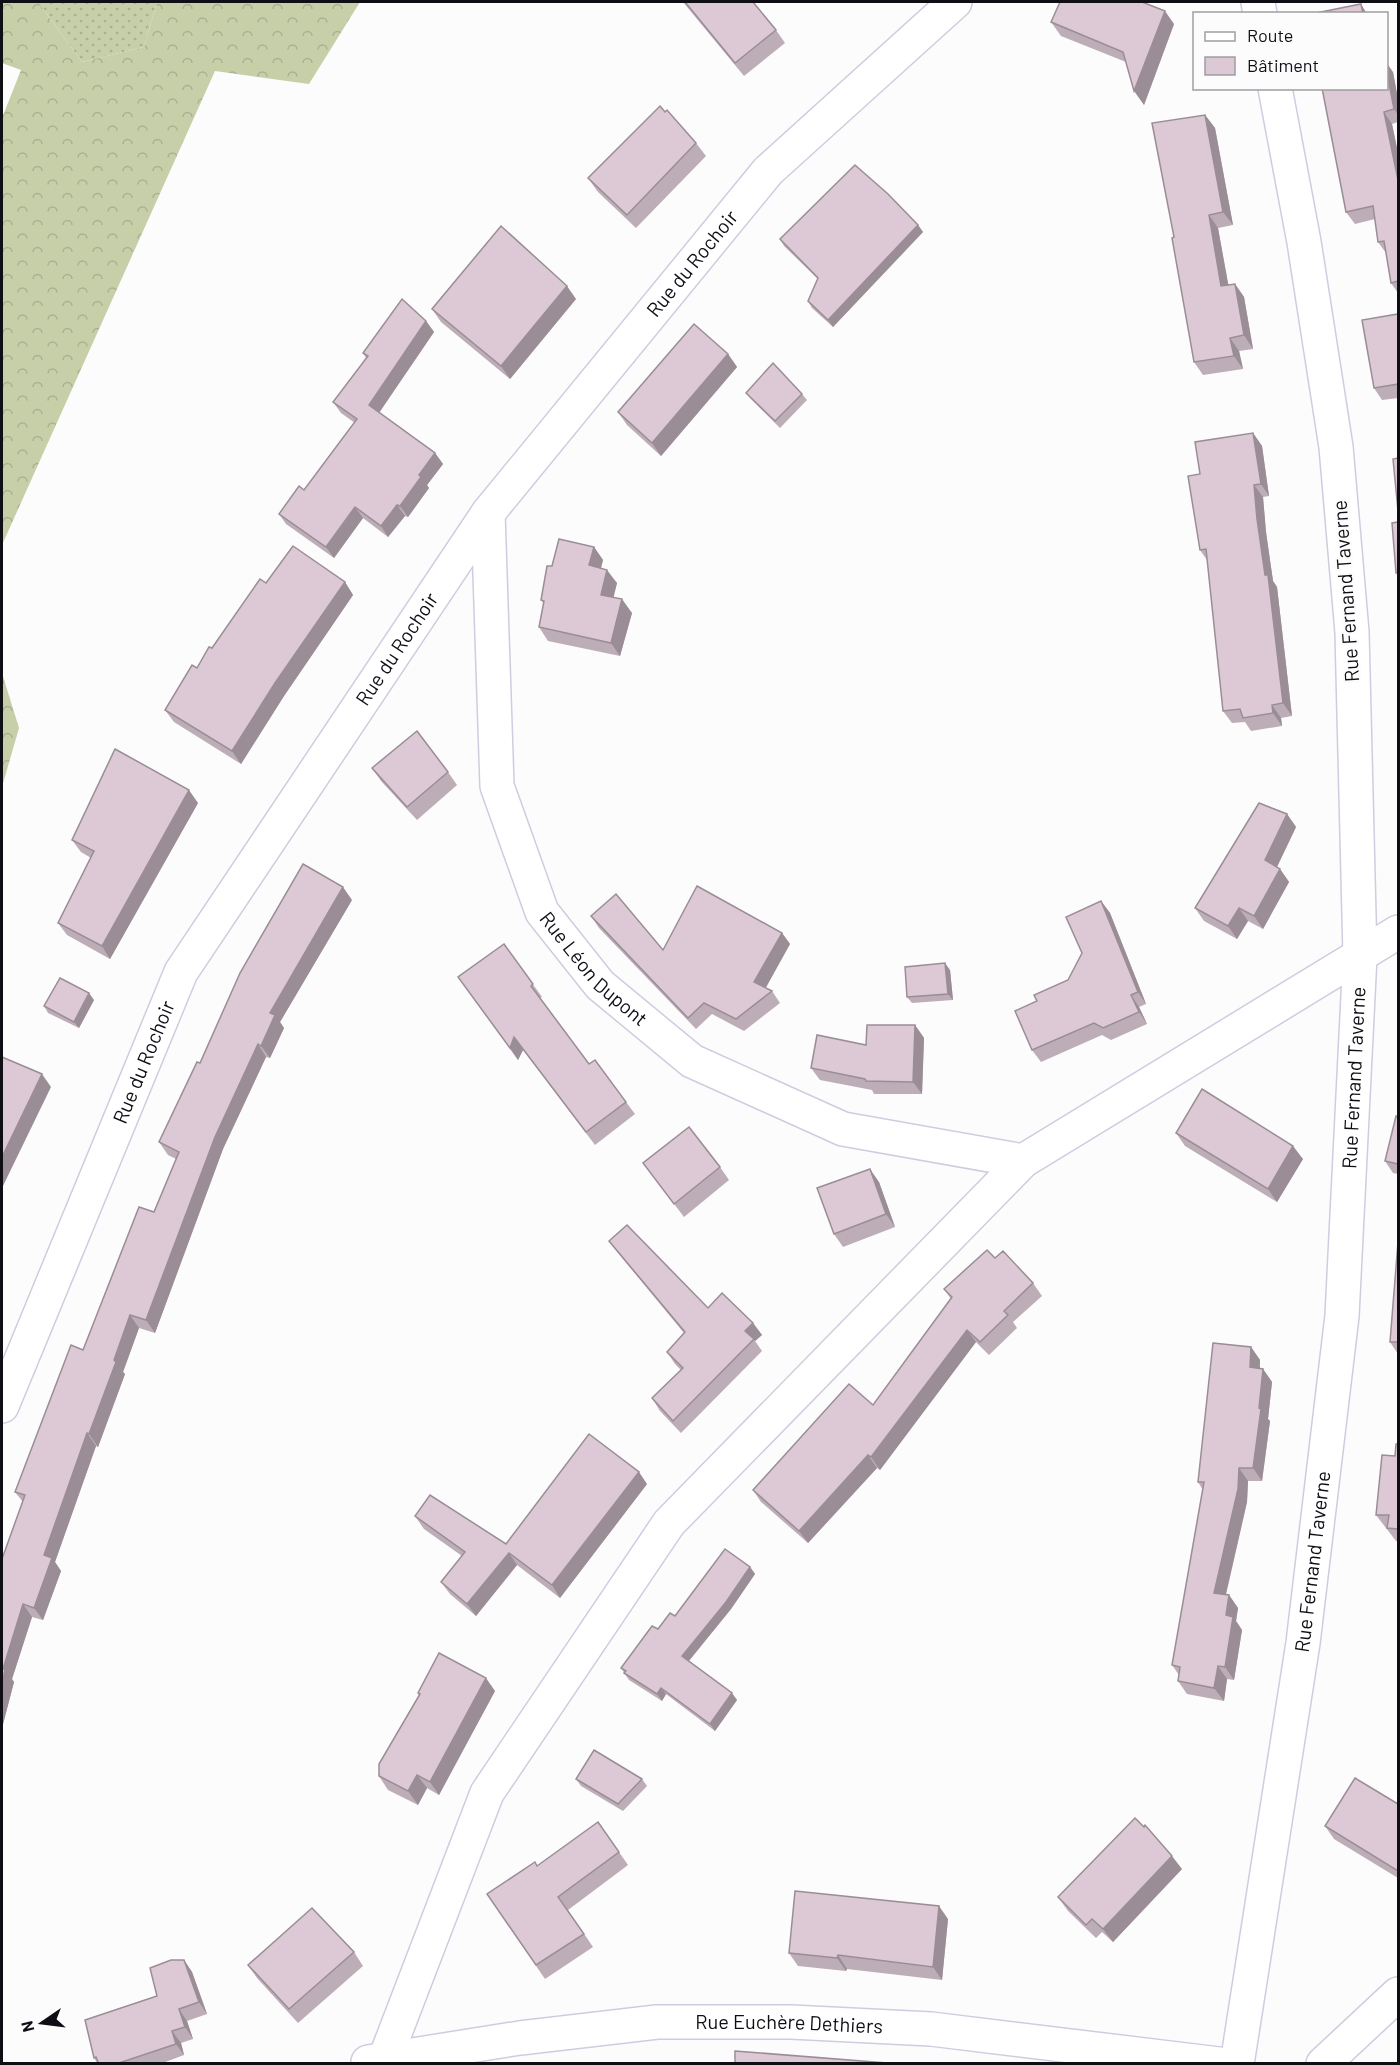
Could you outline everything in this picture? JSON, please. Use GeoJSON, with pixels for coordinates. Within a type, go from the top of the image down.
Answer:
{"type":"FeatureCollection","features":[{"type":"Feature","properties":{"kind":"street","name":"Rue du Rochoir"},"geometry":{"type":"LineString","coordinates":[[2,1406],[181,972],[488,513],[768,171],[955,2]]}},
{"type":"Feature","properties":{"kind":"street","name":"Rue Fernand Taverne"},"geometry":{"type":"LineString","coordinates":[[1237,2064],[1304,1643],[1342,1316],[1360,956],[1352,632],[1336,447],[1304,242],[1275,90]]}},
{"type":"Feature","properties":{"kind":"street","name":"Rue Léon Dupont"},"geometry":{"type":"LineString","coordinates":[[488,513],[497,786],[542,912],[600,985],[692,1061],[843,1129],[1023,1161]]}},
{"type":"Feature","properties":{"kind":"street"},"geometry":{"type":"LineString","coordinates":[[377,2062],[487,1793],[669,1523],[1023,1161],[1398,932]]}},
{"type":"Feature","properties":{"kind":"street"},"geometry":{"type":"LineString","coordinates":[[1323,2064],[1398,1994]]}},
{"type":"Feature","properties":{"kind":"street","name":"Rue Euchère Dethiers"},"geometry":{"type":"LineString","coordinates":[[377,2062],[520,2038],[657,2022],[791,2022],[931,2029],[1219,2064]]}},
{"type":"Feature","properties":{"kind":"green space"},"geometry":{"type":"Polygon","coordinates":[[[2,2],[38,2],[82,62],[144,47],[157,2],[360,2],[309,84],[215,71],[2,545],[2,118],[21,70],[2,63],[2,2]]]}},
{"type":"Feature","properties":{"kind":"green space"},"geometry":{"type":"Polygon","coordinates":[[[38,2],[157,2],[144,47],[82,62],[38,2]]]}},
{"type":"Feature","properties":{"kind":"green space"},"geometry":{"type":"Polygon","coordinates":[[[2,673],[19,728],[2,787],[2,673]]]}},
{"type":"Feature","properties":{"kind":"building"},"geometry":{"type":"Polygon","coordinates":[[[685,2],[753,2],[776,30],[735,63],[685,2]]]}},
{"type":"Feature","properties":{"kind":"building"},"geometry":{"type":"Polygon","coordinates":[[[1060,2],[1142,2],[1165,11],[1134,91],[1123,52],[1051,22],[1060,2]]]}},
{"type":"Feature","properties":{"kind":"building"},"geometry":{"type":"Polygon","coordinates":[[[1361,4],[1363,12],[1321,12],[1361,4]]]}},
{"type":"Feature","properties":{"kind":"building"},"geometry":{"type":"Polygon","coordinates":[[[1388,78],[1394,109],[1384,112],[1398,180],[1398,281],[1391,283],[1384,241],[1378,242],[1373,206],[1346,212],[1322,90],[1388,90],[1388,78]]]}},
{"type":"Feature","properties":{"kind":"building"},"geometry":{"type":"Polygon","coordinates":[[[660,106],[665,112],[667,110],[696,143],[627,215],[588,178],[660,106]]]}},
{"type":"Feature","properties":{"kind":"building"},"geometry":{"type":"Polygon","coordinates":[[[1205,115],[1223,212],[1209,215],[1221,286],[1235,284],[1244,335],[1230,338],[1234,356],[1194,362],[1172,238],[1174,237],[1152,123],[1205,115]]]}},
{"type":"Feature","properties":{"kind":"building"},"geometry":{"type":"Polygon","coordinates":[[[855,165],[918,225],[828,320],[808,301],[818,278],[780,239],[855,165]]]}},
{"type":"Feature","properties":{"kind":"building"},"geometry":{"type":"Polygon","coordinates":[[[501,226],[567,286],[501,366],[432,309],[501,226]]]}},
{"type":"Feature","properties":{"kind":"building"},"geometry":{"type":"Polygon","coordinates":[[[402,299],[426,321],[369,405],[435,453],[400,506],[397,505],[381,526],[355,507],[326,547],[279,514],[299,486],[304,490],[357,419],[333,402],[368,356],[363,353],[402,299]]]}},
{"type":"Feature","properties":{"kind":"building"},"geometry":{"type":"Polygon","coordinates":[[[1398,314],[1398,384],[1374,388],[1362,320],[1398,314]]]}},
{"type":"Feature","properties":{"kind":"building"},"geometry":{"type":"Polygon","coordinates":[[[694,324],[728,354],[652,443],[618,412],[694,324]]]}},
{"type":"Feature","properties":{"kind":"building"},"geometry":{"type":"Polygon","coordinates":[[[773,363],[802,394],[775,421],[746,393],[773,363]]]}},
{"type":"Feature","properties":{"kind":"building"},"geometry":{"type":"Polygon","coordinates":[[[1253,433],[1261,484],[1254,485],[1257,519],[1265,575],[1268,575],[1283,703],[1272,705],[1273,713],[1243,718],[1240,709],[1223,711],[1206,549],[1200,550],[1188,476],[1200,474],[1195,442],[1253,433]]]}},
{"type":"Feature","properties":{"kind":"building"},"geometry":{"type":"Polygon","coordinates":[[[1398,458],[1398,511],[1393,459],[1398,458]]]}},
{"type":"Feature","properties":{"kind":"building"},"geometry":{"type":"Polygon","coordinates":[[[1398,522],[1398,573],[1396,573],[1392,523],[1398,522]]]}},
{"type":"Feature","properties":{"kind":"building"},"geometry":{"type":"Polygon","coordinates":[[[559,539],[594,547],[589,565],[607,570],[601,595],[622,599],[611,643],[539,627],[547,566],[552,566],[559,539]]]}},
{"type":"Feature","properties":{"kind":"building"},"geometry":{"type":"Polygon","coordinates":[[[293,546],[345,582],[275,683],[232,751],[165,710],[192,665],[197,668],[209,647],[212,648],[260,579],[266,583],[293,546]]]}},
{"type":"Feature","properties":{"kind":"building"},"geometry":{"type":"Polygon","coordinates":[[[417,731],[448,772],[407,807],[372,768],[417,731]]]}},
{"type":"Feature","properties":{"kind":"building"},"geometry":{"type":"Polygon","coordinates":[[[115,749],[189,790],[102,946],[58,923],[94,851],[72,840],[115,749]]]}},
{"type":"Feature","properties":{"kind":"building"},"geometry":{"type":"Polygon","coordinates":[[[1259,803],[1287,814],[1265,860],[1280,869],[1254,916],[1239,908],[1228,926],[1195,908],[1259,803]]]}},
{"type":"Feature","properties":{"kind":"building"},"geometry":{"type":"Polygon","coordinates":[[[303,864],[343,887],[270,1013],[275,1015],[261,1046],[258,1044],[215,1137],[146,1320],[130,1315],[114,1360],[116,1362],[89,1434],[87,1433],[44,1555],[52,1558],[34,1608],[23,1604],[3,1669],[5,1669],[2,1684],[2,1559],[25,1495],[15,1492],[71,1345],[83,1350],[139,1207],[154,1212],[179,1152],[159,1142],[197,1062],[200,1063],[240,973],[303,864]]]}},
{"type":"Feature","properties":{"kind":"building"},"geometry":{"type":"Polygon","coordinates":[[[697,886],[782,933],[754,982],[772,991],[736,1019],[704,1003],[688,1018],[591,916],[616,894],[663,950],[697,886]]]}},
{"type":"Feature","properties":{"kind":"building"},"geometry":{"type":"Polygon","coordinates":[[[1101,901],[1138,992],[1131,995],[1139,1012],[1103,1028],[1094,1023],[1032,1050],[1015,1011],[1037,1001],[1034,995],[1068,980],[1082,953],[1066,917],[1101,901]]]}},
{"type":"Feature","properties":{"kind":"building"},"geometry":{"type":"Polygon","coordinates":[[[504,944],[533,984],[531,986],[589,1064],[595,1060],[626,1102],[586,1132],[514,1037],[510,1048],[458,977],[504,944]]]}},
{"type":"Feature","properties":{"kind":"building"},"geometry":{"type":"Polygon","coordinates":[[[945,963],[948,994],[907,997],[905,967],[945,963]]]}},
{"type":"Feature","properties":{"kind":"building"},"geometry":{"type":"Polygon","coordinates":[[[60,978],[89,993],[74,1022],[44,1006],[60,978]]]}},
{"type":"Feature","properties":{"kind":"building"},"geometry":{"type":"Polygon","coordinates":[[[867,1025],[915,1025],[913,1082],[866,1081],[811,1068],[817,1035],[866,1045],[867,1025]]]}},
{"type":"Feature","properties":{"kind":"building"},"geometry":{"type":"Polygon","coordinates":[[[2,1057],[42,1074],[2,1157],[2,1057]]]}},
{"type":"Feature","properties":{"kind":"building"},"geometry":{"type":"Polygon","coordinates":[[[1202,1089],[1293,1146],[1268,1189],[1176,1133],[1202,1089]]]}},
{"type":"Feature","properties":{"kind":"building"},"geometry":{"type":"Polygon","coordinates":[[[1396,1116],[1398,1116],[1398,1164],[1385,1161],[1396,1116]]]}},
{"type":"Feature","properties":{"kind":"building"},"geometry":{"type":"Polygon","coordinates":[[[689,1127],[720,1167],[674,1204],[643,1163],[689,1127]]]}},
{"type":"Feature","properties":{"kind":"building"},"geometry":{"type":"Polygon","coordinates":[[[870,1169],[886,1214],[834,1234],[817,1188],[870,1169]]]}},
{"type":"Feature","properties":{"kind":"building"},"geometry":{"type":"Polygon","coordinates":[[[627,1225],[708,1308],[722,1293],[753,1323],[745,1331],[754,1339],[673,1421],[652,1398],[683,1368],[667,1352],[685,1332],[609,1241],[627,1225]]]}},
{"type":"Feature","properties":{"kind":"building"},"geometry":{"type":"Polygon","coordinates":[[[1398,1242],[1398,1342],[1390,1342],[1398,1242]]]}},
{"type":"Feature","properties":{"kind":"building"},"geometry":{"type":"Polygon","coordinates":[[[987,1250],[995,1258],[1003,1251],[1033,1283],[1004,1311],[1008,1315],[980,1342],[967,1330],[871,1457],[868,1455],[799,1531],[753,1490],[849,1384],[873,1405],[952,1297],[944,1289],[987,1250]]]}},
{"type":"Feature","properties":{"kind":"building"},"geometry":{"type":"Polygon","coordinates":[[[1213,1343],[1251,1347],[1250,1367],[1263,1369],[1259,1408],[1261,1409],[1253,1468],[1239,1468],[1238,1489],[1214,1593],[1229,1595],[1226,1615],[1233,1617],[1225,1667],[1218,1666],[1214,1688],[1178,1681],[1180,1667],[1172,1665],[1204,1482],[1198,1482],[1213,1343]]]}},
{"type":"Feature","properties":{"kind":"building"},"geometry":{"type":"Polygon","coordinates":[[[589,1434],[639,1472],[552,1585],[509,1553],[467,1604],[441,1582],[465,1552],[415,1516],[430,1495],[506,1544],[589,1434]]]}},
{"type":"Feature","properties":{"kind":"building"},"geometry":{"type":"Polygon","coordinates":[[[1396,1444],[1398,1444],[1398,1529],[1387,1528],[1389,1515],[1376,1515],[1382,1455],[1395,1456],[1396,1444]]]}},
{"type":"Feature","properties":{"kind":"building"},"geometry":{"type":"Polygon","coordinates":[[[725,1549],[750,1567],[726,1602],[682,1656],[732,1693],[710,1724],[661,1688],[657,1694],[624,1673],[626,1671],[621,1668],[652,1626],[658,1629],[670,1613],[675,1616],[725,1549]]]}},
{"type":"Feature","properties":{"kind":"building"},"geometry":{"type":"Polygon","coordinates":[[[439,1653],[486,1678],[430,1782],[417,1775],[408,1791],[379,1776],[379,1764],[420,1694],[418,1693],[439,1653]]]}},
{"type":"Feature","properties":{"kind":"building"},"geometry":{"type":"Polygon","coordinates":[[[594,1750],[642,1779],[618,1804],[576,1779],[594,1750]]]}},
{"type":"Feature","properties":{"kind":"building"},"geometry":{"type":"Polygon","coordinates":[[[1355,1778],[1398,1804],[1398,1871],[1325,1826],[1355,1778]]]}},
{"type":"Feature","properties":{"kind":"building"},"geometry":{"type":"Polygon","coordinates":[[[1135,1818],[1144,1827],[1145,1825],[1172,1856],[1103,1929],[1092,1919],[1086,1925],[1058,1897],[1135,1818]]]}},
{"type":"Feature","properties":{"kind":"building"},"geometry":{"type":"Polygon","coordinates":[[[598,1822],[619,1852],[558,1897],[584,1934],[536,1965],[487,1894],[535,1862],[537,1866],[598,1822]]]}},
{"type":"Feature","properties":{"kind":"building"},"geometry":{"type":"Polygon","coordinates":[[[795,1891],[939,1906],[933,1967],[838,1955],[837,1958],[789,1953],[795,1891]]]}},
{"type":"Feature","properties":{"kind":"building"},"geometry":{"type":"Polygon","coordinates":[[[312,1908],[354,1952],[289,2009],[248,1965],[312,1908]]]}},
{"type":"Feature","properties":{"kind":"building"},"geometry":{"type":"Polygon","coordinates":[[[171,1960],[184,1960],[199,2002],[179,2009],[185,2027],[172,2031],[176,2044],[116,2064],[99,2064],[96,2057],[94,2058],[85,2020],[157,1996],[150,1968],[171,1960]]]}},
{"type":"Feature","properties":{"kind":"building"},"geometry":{"type":"Polygon","coordinates":[[[735,2051],[900,2064],[735,2064],[735,2051]]]}}]}
